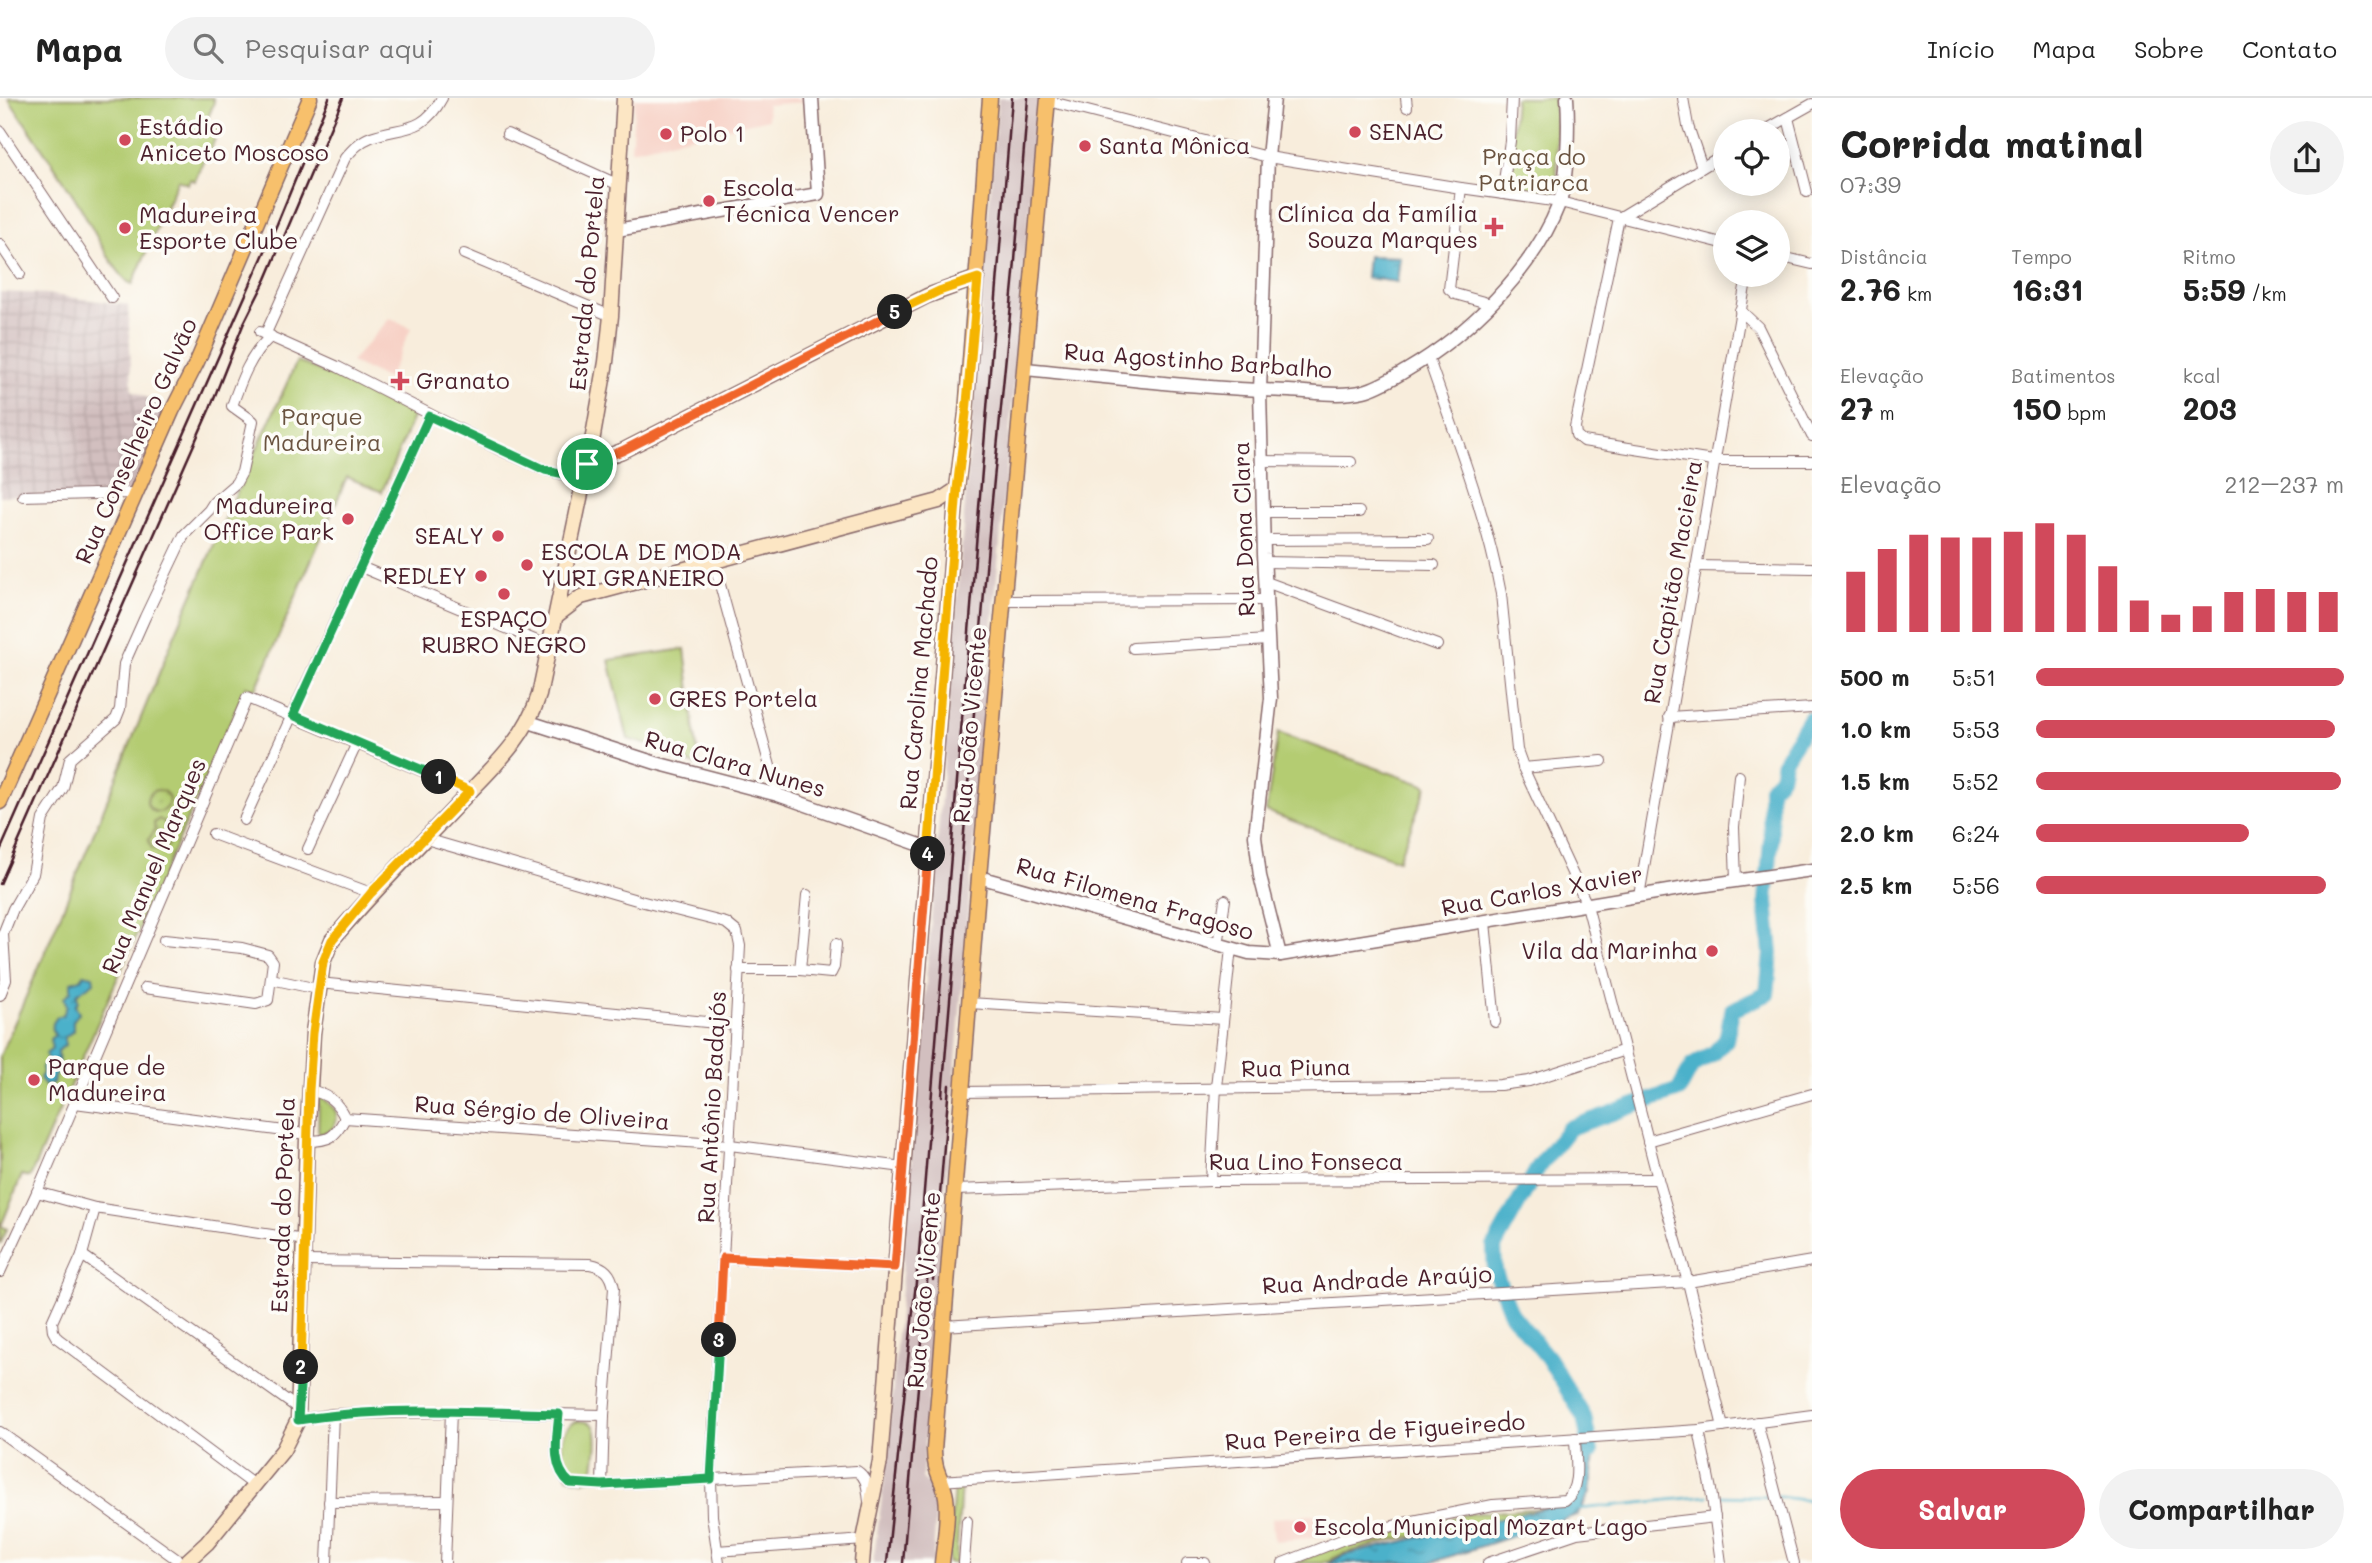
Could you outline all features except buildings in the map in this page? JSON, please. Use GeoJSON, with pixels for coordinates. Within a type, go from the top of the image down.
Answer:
{"type":"FeatureCollection","features":[{"type":"Feature","properties":{"kind":"main road","name":"Rua Conselheiro Galvão"},"geometry":{"type":"LineString","coordinates":[[0,802],[5,777],[133,503],[172,411],[197,362],[310,98]]}},
{"type":"Feature","properties":{"kind":"main road","name":"Estrada do Portela"},"geometry":{"type":"LineString","coordinates":[[184,1563],[208,1543],[283,1450],[299,1414],[309,1090],[318,986],[323,962],[332,940],[371,893],[510,749],[529,722],[539,695],[606,362],[624,98]]}},
{"type":"Feature","properties":{"kind":"main road","name":"Rua Carolina Machado"},"geometry":{"type":"LineString","coordinates":[[862,1563],[880,1461],[957,489],[978,278],[990,98]]}},
{"type":"Feature","properties":{"kind":"main road","name":"Rua João Vicente"},"geometry":{"type":"LineString","coordinates":[[942,1563],[946,1494],[935,1470],[934,1450],[979,877],[1048,100]]}},
{"type":"Feature","properties":{"kind":"main road"},"geometry":{"type":"LineString","coordinates":[[585,470],[926,296],[978,278]]}},
{"type":"Feature","properties":{"kind":"main road"},"geometry":{"type":"LineString","coordinates":[[556,616],[581,597],[939,501],[957,489]]}},
{"type":"Feature","properties":{"kind":"main road"},"geometry":{"type":"LineString","coordinates":[[939,501],[955,515]]}},
{"type":"Feature","properties":{"kind":"main road"},"geometry":{"type":"LineString","coordinates":[[563,575],[581,597]]}},
{"type":"Feature","properties":{"kind":"street"},"geometry":{"type":"LineString","coordinates":[[0,995],[6,980],[3,934],[13,909],[33,874],[43,819],[63,788],[70,758],[117,719],[124,664],[181,540],[214,502],[236,483],[242,472],[253,421],[232,406],[237,377],[261,345],[345,158],[372,136],[396,132],[420,123],[429,116],[442,98]]}},
{"type":"Feature","properties":{"kind":"street"},"geometry":{"type":"LineString","coordinates":[[617,230],[818,194],[812,98]]}},
{"type":"Feature","properties":{"kind":"street","name":"Rua Dona Clara"},"geometry":{"type":"LineString","coordinates":[[1274,98],[1268,157],[1261,391],[1270,710],[1255,836],[1260,876],[1280,955]]}},
{"type":"Feature","properties":{"kind":"street"},"geometry":{"type":"LineString","coordinates":[[1503,194],[1512,98]]}},
{"type":"Feature","properties":{"kind":"street","name":"Rua Agostinho Barbalho"},"geometry":{"type":"LineString","coordinates":[[1024,369],[1261,391],[1335,393],[1362,391],[1384,383],[1428,357],[1464,330],[1491,304],[1530,258],[1560,202],[1569,130],[1567,98]]}},
{"type":"Feature","properties":{"kind":"street"},"geometry":{"type":"LineString","coordinates":[[1683,98],[1688,126],[1702,167]]}},
{"type":"Feature","properties":{"kind":"street"},"geometry":{"type":"LineString","coordinates":[[1048,100],[1268,157],[1560,202],[1713,241]]}},
{"type":"Feature","properties":{"kind":"street"},"geometry":{"type":"LineString","coordinates":[[1807,192],[1787,118],[1812,104]]}},
{"type":"Feature","properties":{"kind":"street"},"geometry":{"type":"LineString","coordinates":[[0,131],[112,298]]}},
{"type":"Feature","properties":{"kind":"street"},"geometry":{"type":"LineString","coordinates":[[507,134],[619,184]]}},
{"type":"Feature","properties":{"kind":"street"},"geometry":{"type":"LineString","coordinates":[[1713,161],[1619,218],[1574,427],[1576,435],[1583,441],[1713,461],[1812,461]]}},
{"type":"Feature","properties":{"kind":"street"},"geometry":{"type":"LineString","coordinates":[[1461,188],[1449,289],[1455,294],[1491,304]]}},
{"type":"Feature","properties":{"kind":"street"},"geometry":{"type":"LineString","coordinates":[[0,244],[20,274]]}},
{"type":"Feature","properties":{"kind":"street"},"geometry":{"type":"LineString","coordinates":[[464,254],[611,316]]}},
{"type":"Feature","properties":{"kind":"street"},"geometry":{"type":"LineString","coordinates":[[1790,259],[1810,263]]}},
{"type":"Feature","properties":{"kind":"street","name":"Rua Capitão Macieira"},"geometry":{"type":"LineString","coordinates":[[1639,896],[1745,287]]}},
{"type":"Feature","properties":{"kind":"street"},"geometry":{"type":"LineString","coordinates":[[1740,310],[1752,320],[1763,336],[1812,436]]}},
{"type":"Feature","properties":{"kind":"street"},"geometry":{"type":"LineString","coordinates":[[266,333],[338,367],[429,416],[545,470],[573,477],[585,470]]}},
{"type":"Feature","properties":{"kind":"street"},"geometry":{"type":"LineString","coordinates":[[1428,357],[1470,479],[1496,568],[1501,594],[1514,731],[1523,768],[1587,905],[1658,1179],[1688,1282],[1723,1427]]}},
{"type":"Feature","properties":{"kind":"street"},"geometry":{"type":"LineString","coordinates":[[244,820],[429,416]]}},
{"type":"Feature","properties":{"kind":"street"},"geometry":{"type":"LineString","coordinates":[[1262,461],[1351,462]]}},
{"type":"Feature","properties":{"kind":"street"},"geometry":{"type":"LineString","coordinates":[[23,496],[129,493],[133,503]]}},
{"type":"Feature","properties":{"kind":"street"},"geometry":{"type":"LineString","coordinates":[[1263,512],[1359,512]]}},
{"type":"Feature","properties":{"kind":"street"},"geometry":{"type":"LineString","coordinates":[[1264,540],[1428,539]]}},
{"type":"Feature","properties":{"kind":"street"},"geometry":{"type":"LineString","coordinates":[[1265,562],[1434,565]]}},
{"type":"Feature","properties":{"kind":"street"},"geometry":{"type":"LineString","coordinates":[[714,563],[778,795]]}},
{"type":"Feature","properties":{"kind":"street"},"geometry":{"type":"LineString","coordinates":[[1696,566],[1812,568]]}},
{"type":"Feature","properties":{"kind":"street"},"geometry":{"type":"LineString","coordinates":[[360,567],[549,646]]}},
{"type":"Feature","properties":{"kind":"street"},"geometry":{"type":"LineString","coordinates":[[1266,582],[1437,645]]}},
{"type":"Feature","properties":{"kind":"street"},"geometry":{"type":"LineString","coordinates":[[1004,601],[1266,600]]}},
{"type":"Feature","properties":{"kind":"street"},"geometry":{"type":"LineString","coordinates":[[1133,648],[1269,640]]}},
{"type":"Feature","properties":{"kind":"street","name":"Rua Manuel Marques"},"geometry":{"type":"LineString","coordinates":[[0,1272],[37,1192],[247,698],[470,791]]}},
{"type":"Feature","properties":{"kind":"street"},"geometry":{"type":"LineString","coordinates":[[1670,717],[1812,708]]}},
{"type":"Feature","properties":{"kind":"street","name":"Rua Clara Nunes"},"geometry":{"type":"LineString","coordinates":[[529,722],[656,763],[778,795],[929,848]]}},
{"type":"Feature","properties":{"kind":"street"},"geometry":{"type":"LineString","coordinates":[[308,849],[357,743]]}},
{"type":"Feature","properties":{"kind":"street"},"geometry":{"type":"LineString","coordinates":[[1523,768],[1602,761]]}},
{"type":"Feature","properties":{"kind":"street"},"geometry":{"type":"LineString","coordinates":[[1736,880],[1734,827],[1738,776]]}},
{"type":"Feature","properties":{"kind":"street"},"geometry":{"type":"LineString","coordinates":[[213,834],[371,893]]}},
{"type":"Feature","properties":{"kind":"street","name":"Rua Antônio Badajós"},"geometry":{"type":"LineString","coordinates":[[426,839],[726,923],[737,932],[740,946],[711,1479],[719,1563]]}},
{"type":"Feature","properties":{"kind":"street","name":"Rua Carlos Xavier"},"geometry":{"type":"LineString","coordinates":[[1280,955],[1736,880],[1812,870]]}},
{"type":"Feature","properties":{"kind":"street","name":"Rua Filomena Fragoso"},"geometry":{"type":"LineString","coordinates":[[979,877],[1225,947],[1263,956],[1280,955]]}},
{"type":"Feature","properties":{"kind":"street"},"geometry":{"type":"LineString","coordinates":[[800,970],[807,895]]}},
{"type":"Feature","properties":{"kind":"street"},"geometry":{"type":"LineString","coordinates":[[1211,1181],[1223,1019],[1225,900]]}},
{"type":"Feature","properties":{"kind":"street"},"geometry":{"type":"LineString","coordinates":[[1485,922],[1494,1022]]}},
{"type":"Feature","properties":{"kind":"street"},"geometry":{"type":"LineString","coordinates":[[145,988],[256,1004],[268,1000],[273,962],[268,955],[242,948],[164,940]]}},
{"type":"Feature","properties":{"kind":"street"},"geometry":{"type":"LineString","coordinates":[[738,970],[832,972],[836,943]]}},
{"type":"Feature","properties":{"kind":"street"},"geometry":{"type":"LineString","coordinates":[[271,979],[318,986],[736,1025]]}},
{"type":"Feature","properties":{"kind":"street"},"geometry":{"type":"LineString","coordinates":[[970,1003],[1223,1019]]}},
{"type":"Feature","properties":{"kind":"street","name":"Rua Piuna"},"geometry":{"type":"LineString","coordinates":[[962,1092],[1516,1083],[1625,1050]]}},
{"type":"Feature","properties":{"kind":"street"},"geometry":{"type":"LineString","coordinates":[[75,1103],[325,1140],[338,1132],[345,1118],[329,1096],[309,1090]]}},
{"type":"Feature","properties":{"kind":"street"},"geometry":{"type":"LineString","coordinates":[[1648,1141],[1812,1094]]}},
{"type":"Feature","properties":{"kind":"street","name":"Rua Sérgio de Oliveira"},"geometry":{"type":"LineString","coordinates":[[345,1118],[730,1145],[903,1167]]}},
{"type":"Feature","properties":{"kind":"street","name":"Rua Lino Fonseca"},"geometry":{"type":"LineString","coordinates":[[954,1190],[1211,1181],[1658,1179]]}},
{"type":"Feature","properties":{"kind":"street"},"geometry":{"type":"LineString","coordinates":[[37,1192],[95,1208],[305,1240]]}},
{"type":"Feature","properties":{"kind":"street"},"geometry":{"type":"LineString","coordinates":[[95,1208],[82,1255],[52,1322],[57,1338],[254,1485]]}},
{"type":"Feature","properties":{"kind":"street"},"geometry":{"type":"LineString","coordinates":[[82,1255],[299,1414],[451,1412],[604,1415]]}},
{"type":"Feature","properties":{"kind":"street"},"geometry":{"type":"LineString","coordinates":[[723,1258],[895,1267]]}},
{"type":"Feature","properties":{"kind":"street"},"geometry":{"type":"LineString","coordinates":[[304,1261],[590,1264],[606,1269],[614,1288],[604,1415],[602,1485]]}},
{"type":"Feature","properties":{"kind":"street","name":"Rua Andrade Araújo"},"geometry":{"type":"LineString","coordinates":[[943,1326],[1688,1282],[1812,1261]]}},
{"type":"Feature","properties":{"kind":"street"},"geometry":{"type":"LineString","coordinates":[[445,1563],[451,1412]]}},
{"type":"Feature","properties":{"kind":"street"},"geometry":{"type":"LineString","coordinates":[[559,1414],[556,1450],[560,1473],[570,1483],[602,1485],[857,1471],[866,1480],[870,1508]]}},
{"type":"Feature","properties":{"kind":"street"},"geometry":{"type":"LineString","coordinates":[[327,1563],[333,1415]]}},
{"type":"Feature","properties":{"kind":"street","name":"Rua Pereira de Figueiredo"},"geometry":{"type":"LineString","coordinates":[[940,1481],[1699,1430],[1812,1415]]}},
{"type":"Feature","properties":{"kind":"street"},"geometry":{"type":"LineString","coordinates":[[1757,1422],[1794,1563]]}},
{"type":"Feature","properties":{"kind":"street"},"geometry":{"type":"LineString","coordinates":[[1699,1430],[1712,1490],[1721,1563]]}},
{"type":"Feature","properties":{"kind":"street"},"geometry":{"type":"LineString","coordinates":[[0,1432],[184,1563]]}},
{"type":"Feature","properties":{"kind":"street"},"geometry":{"type":"LineString","coordinates":[[1283,1563],[1344,1539],[1433,1516],[1493,1505],[1565,1500],[1574,1492],[1577,1438]]}},
{"type":"Feature","properties":{"kind":"street"},"geometry":{"type":"LineString","coordinates":[[329,1502],[447,1501]]}},
{"type":"Feature","properties":{"kind":"street"},"geometry":{"type":"LineString","coordinates":[[1488,1563],[1577,1533],[1715,1513]]}},
{"type":"Feature","properties":{"kind":"street"},"geometry":{"type":"LineString","coordinates":[[964,1563],[967,1521]]}},
{"type":"Feature","properties":{"kind":"street"},"geometry":{"type":"LineString","coordinates":[[717,1551],[864,1540]]}},
{"type":"Feature","properties":{"kind":"street"},"geometry":{"type":"LineString","coordinates":[[1187,1563],[1205,1563]]}},
{"type":"Feature","properties":{"kind":"shaded area","name":"Polo 1"},"geometry":{"type":"Polygon","coordinates":[[[635,98],[801,98],[802,102],[767,105],[768,119],[631,150],[635,98]]]}},
{"type":"Feature","properties":{"kind":"shaded area"},"geometry":{"type":"Polygon","coordinates":[[[998,98],[1039,98],[974,838],[922,1478],[929,1485],[936,1505],[933,1563],[873,1563],[887,1460],[998,98]]]}},
{"type":"Feature","properties":{"kind":"shaded area"},"geometry":{"type":"Polygon","coordinates":[[[0,292],[45,294],[128,305],[132,390],[172,411],[129,493],[0,496],[0,292]]]}},
{"type":"Feature","properties":{"kind":"shaded area"},"geometry":{"type":"Polygon","coordinates":[[[390,318],[411,328],[388,379],[351,362],[390,318]]]}},
{"type":"Feature","properties":{"kind":"shaded area"},"geometry":{"type":"Polygon","coordinates":[[[1323,1514],[1324,1537],[1274,1541],[1272,1518],[1323,1514]]]}},
{"type":"Feature","properties":{"kind":"green space","name":"Estádio Aniceto Moscoso"},"geometry":{"type":"Polygon","coordinates":[[[8,98],[213,98],[214,103],[206,122],[219,128],[207,159],[204,159],[195,181],[190,179],[188,184],[178,180],[132,285],[109,258],[67,185],[8,98]]]}},
{"type":"Feature","properties":{"kind":"green space","name":"Praça do Patriarca"},"geometry":{"type":"Polygon","coordinates":[[[1515,98],[1553,98],[1555,102],[1555,196],[1507,191],[1515,98]]]}},
{"type":"Feature","properties":{"kind":"green space","name":"Parque Madureira"},"geometry":{"type":"Polygon","coordinates":[[[297,361],[415,412],[382,492],[347,477],[256,689],[246,686],[30,1177],[22,1175],[1,1226],[7,1229],[0,1245],[0,1056],[173,639],[297,361]]]}},
{"type":"Feature","properties":{"kind":"green space","name":"GRES Portela"},"geometry":{"type":"Polygon","coordinates":[[[685,649],[699,766],[671,757],[671,752],[628,739],[609,660],[685,649]]]}},
{"type":"Feature","properties":{"kind":"green space"},"geometry":{"type":"Polygon","coordinates":[[[1278,733],[1427,786],[1398,860],[1266,811],[1278,733]]]}},
{"type":"Feature","properties":{"kind":"green space"},"geometry":{"type":"Polygon","coordinates":[[[158,790],[166,793],[169,801],[166,809],[158,812],[150,809],[147,801],[150,793],[158,790]]]}},
{"type":"Feature","properties":{"kind":"green space"},"geometry":{"type":"Polygon","coordinates":[[[159,819],[166,823],[164,831],[169,839],[168,846],[159,851],[152,849],[148,840],[155,830],[154,823],[159,819]]]}},
{"type":"Feature","properties":{"kind":"green space"},"geometry":{"type":"Polygon","coordinates":[[[319,1098],[331,1105],[337,1115],[332,1129],[318,1135],[319,1098]]]}},
{"type":"Feature","properties":{"kind":"green space"},"geometry":{"type":"Polygon","coordinates":[[[577,1421],[593,1425],[596,1435],[593,1473],[591,1478],[583,1481],[567,1477],[562,1454],[566,1431],[577,1421]]]}},
{"type":"Feature","properties":{"kind":"green space"},"geometry":{"type":"Polygon","coordinates":[[[1581,1444],[1588,1444],[1590,1464],[1575,1508],[1511,1527],[1452,1531],[1396,1539],[1343,1554],[1323,1563],[1295,1563],[1345,1542],[1467,1514],[1533,1509],[1566,1503],[1577,1494],[1581,1444]]]}},
{"type":"Feature","properties":{"kind":"green space"},"geometry":{"type":"Polygon","coordinates":[[[961,1485],[956,1563],[948,1563],[954,1486],[961,1485]]]}},
{"type":"Feature","properties":{"kind":"water"},"geometry":{"type":"Polygon","coordinates":[[[1368,256],[1400,257],[1397,282],[1366,278],[1368,256]]]}},
{"type":"Feature","properties":{"kind":"water"},"geometry":{"type":"Polygon","coordinates":[[[84,974],[93,976],[94,982],[77,994],[78,1001],[75,1006],[79,1013],[73,1021],[73,1031],[64,1038],[65,1045],[58,1051],[59,1070],[53,1083],[45,1086],[40,1078],[42,1067],[47,1060],[46,1054],[52,1049],[50,1039],[55,1035],[52,1030],[53,1023],[57,1017],[63,1015],[67,1006],[64,998],[71,991],[71,982],[81,979],[84,974]]]}},
{"type":"Feature","properties":{"kind":"water"},"geometry":{"type":"Polygon","coordinates":[[[1583,1444],[1595,1444],[1590,1493],[1577,1515],[1430,1563],[1328,1563],[1345,1555],[1576,1501],[1583,1444]]]}},
{"type":"Feature","properties":{"kind":"waterway"},"geometry":{"type":"LineString","coordinates":[[1591,1452],[1584,1417],[1548,1358],[1511,1313],[1495,1272],[1494,1247],[1539,1166],[1569,1128],[1679,1090],[1692,1066],[1714,1053],[1726,1040],[1732,1010],[1767,994],[1771,953],[1766,901],[1771,841],[1770,788],[1781,777],[1784,761],[1809,719]]}},
{"type":"Feature","properties":{"kind":"waterway"},"geometry":{"type":"LineString","coordinates":[[1579,1509],[1708,1496]]}},
{"type":"Feature","properties":{"kind":"waterway"},"geometry":{"type":"LineString","coordinates":[[1715,1496],[1781,1497],[1812,1501]]}},
{"type":"Feature","properties":{"kind":"railway"},"geometry":{"type":"LineString","coordinates":[[0,851],[277,224],[329,98]]}},
{"type":"Feature","properties":{"kind":"railway"},"geometry":{"type":"LineString","coordinates":[[0,884],[343,98]]}},
{"type":"Feature","properties":{"kind":"railway"},"geometry":{"type":"LineString","coordinates":[[887,1563],[919,1253],[1012,98]]}},
{"type":"Feature","properties":{"kind":"railway"},"geometry":{"type":"LineString","coordinates":[[942,1096],[1028,98]]}},
{"type":"Feature","properties":{"kind":"railway"},"geometry":{"type":"LineString","coordinates":[[933,1280],[949,1085]]}},
{"type":"Feature","properties":{"kind":"railway"},"geometry":{"type":"LineString","coordinates":[[903,1563],[928,1270]]}},
{"type":"Feature","properties":{"kind":"place","name":"SENAC"},"geometry":{"type":"Point","coordinates":[1355,132]}},
{"type":"Feature","properties":{"kind":"place","name":"Polo 1"},"geometry":{"type":"Point","coordinates":[666,134]}},
{"type":"Feature","properties":{"kind":"place","name":"Estádio Aniceto Moscoso"},"geometry":{"type":"Point","coordinates":[125,140]}},
{"type":"Feature","properties":{"kind":"place","name":"Santa Mônica"},"geometry":{"type":"Point","coordinates":[1085,146]}},
{"type":"Feature","properties":{"kind":"place","name":"Escola Técnica Vencer"},"geometry":{"type":"Point","coordinates":[709,201]}},
{"type":"Feature","properties":{"kind":"place","name":"Clínica da Família Souza Marques"},"geometry":{"type":"Point","coordinates":[1494,227]}},
{"type":"Feature","properties":{"kind":"place","name":"Madureira Esporte Clube"},"geometry":{"type":"Point","coordinates":[125,228]}},
{"type":"Feature","properties":{"kind":"place","name":"Granato"},"geometry":{"type":"Point","coordinates":[400,381]}},
{"type":"Feature","properties":{"kind":"place","name":"Madureira Office Park"},"geometry":{"type":"Point","coordinates":[348,519]}},
{"type":"Feature","properties":{"kind":"place","name":"SEALY"},"geometry":{"type":"Point","coordinates":[498,536]}},
{"type":"Feature","properties":{"kind":"place","name":"ESCOLA DE MODA YURI GRANEIRO"},"geometry":{"type":"Point","coordinates":[527,565]}},
{"type":"Feature","properties":{"kind":"place","name":"REDLEY"},"geometry":{"type":"Point","coordinates":[481,576]}},
{"type":"Feature","properties":{"kind":"place","name":"ESPAÇO RUBRO NEGRO"},"geometry":{"type":"Point","coordinates":[504,594]}},
{"type":"Feature","properties":{"kind":"place","name":"GRES Portela"},"geometry":{"type":"Point","coordinates":[655,699]}},
{"type":"Feature","properties":{"kind":"place","name":"Vila da Marinha"},"geometry":{"type":"Point","coordinates":[1712,951]}},
{"type":"Feature","properties":{"kind":"place","name":"Parque de Madureira"},"geometry":{"type":"Point","coordinates":[34,1080]}},
{"type":"Feature","properties":{"kind":"place","name":"Escola Municipal Mozart Lago"},"geometry":{"type":"Point","coordinates":[1300,1527]}},
{"type":"Feature","properties":{"kind":"route"},"geometry":{"type":"LineString","coordinates":[[978,278],[957,489],[895,1267],[723,1258],[711,1479],[602,1485],[570,1483],[560,1473],[557,1463],[559,1414],[451,1412],[333,1415],[298,1420],[309,1090],[313,1033],[323,962],[332,940],[371,893],[470,791],[293,715],[429,416],[545,470],[580,477],[584,476],[587,464],[622,451],[926,296],[978,278]]}}]}
